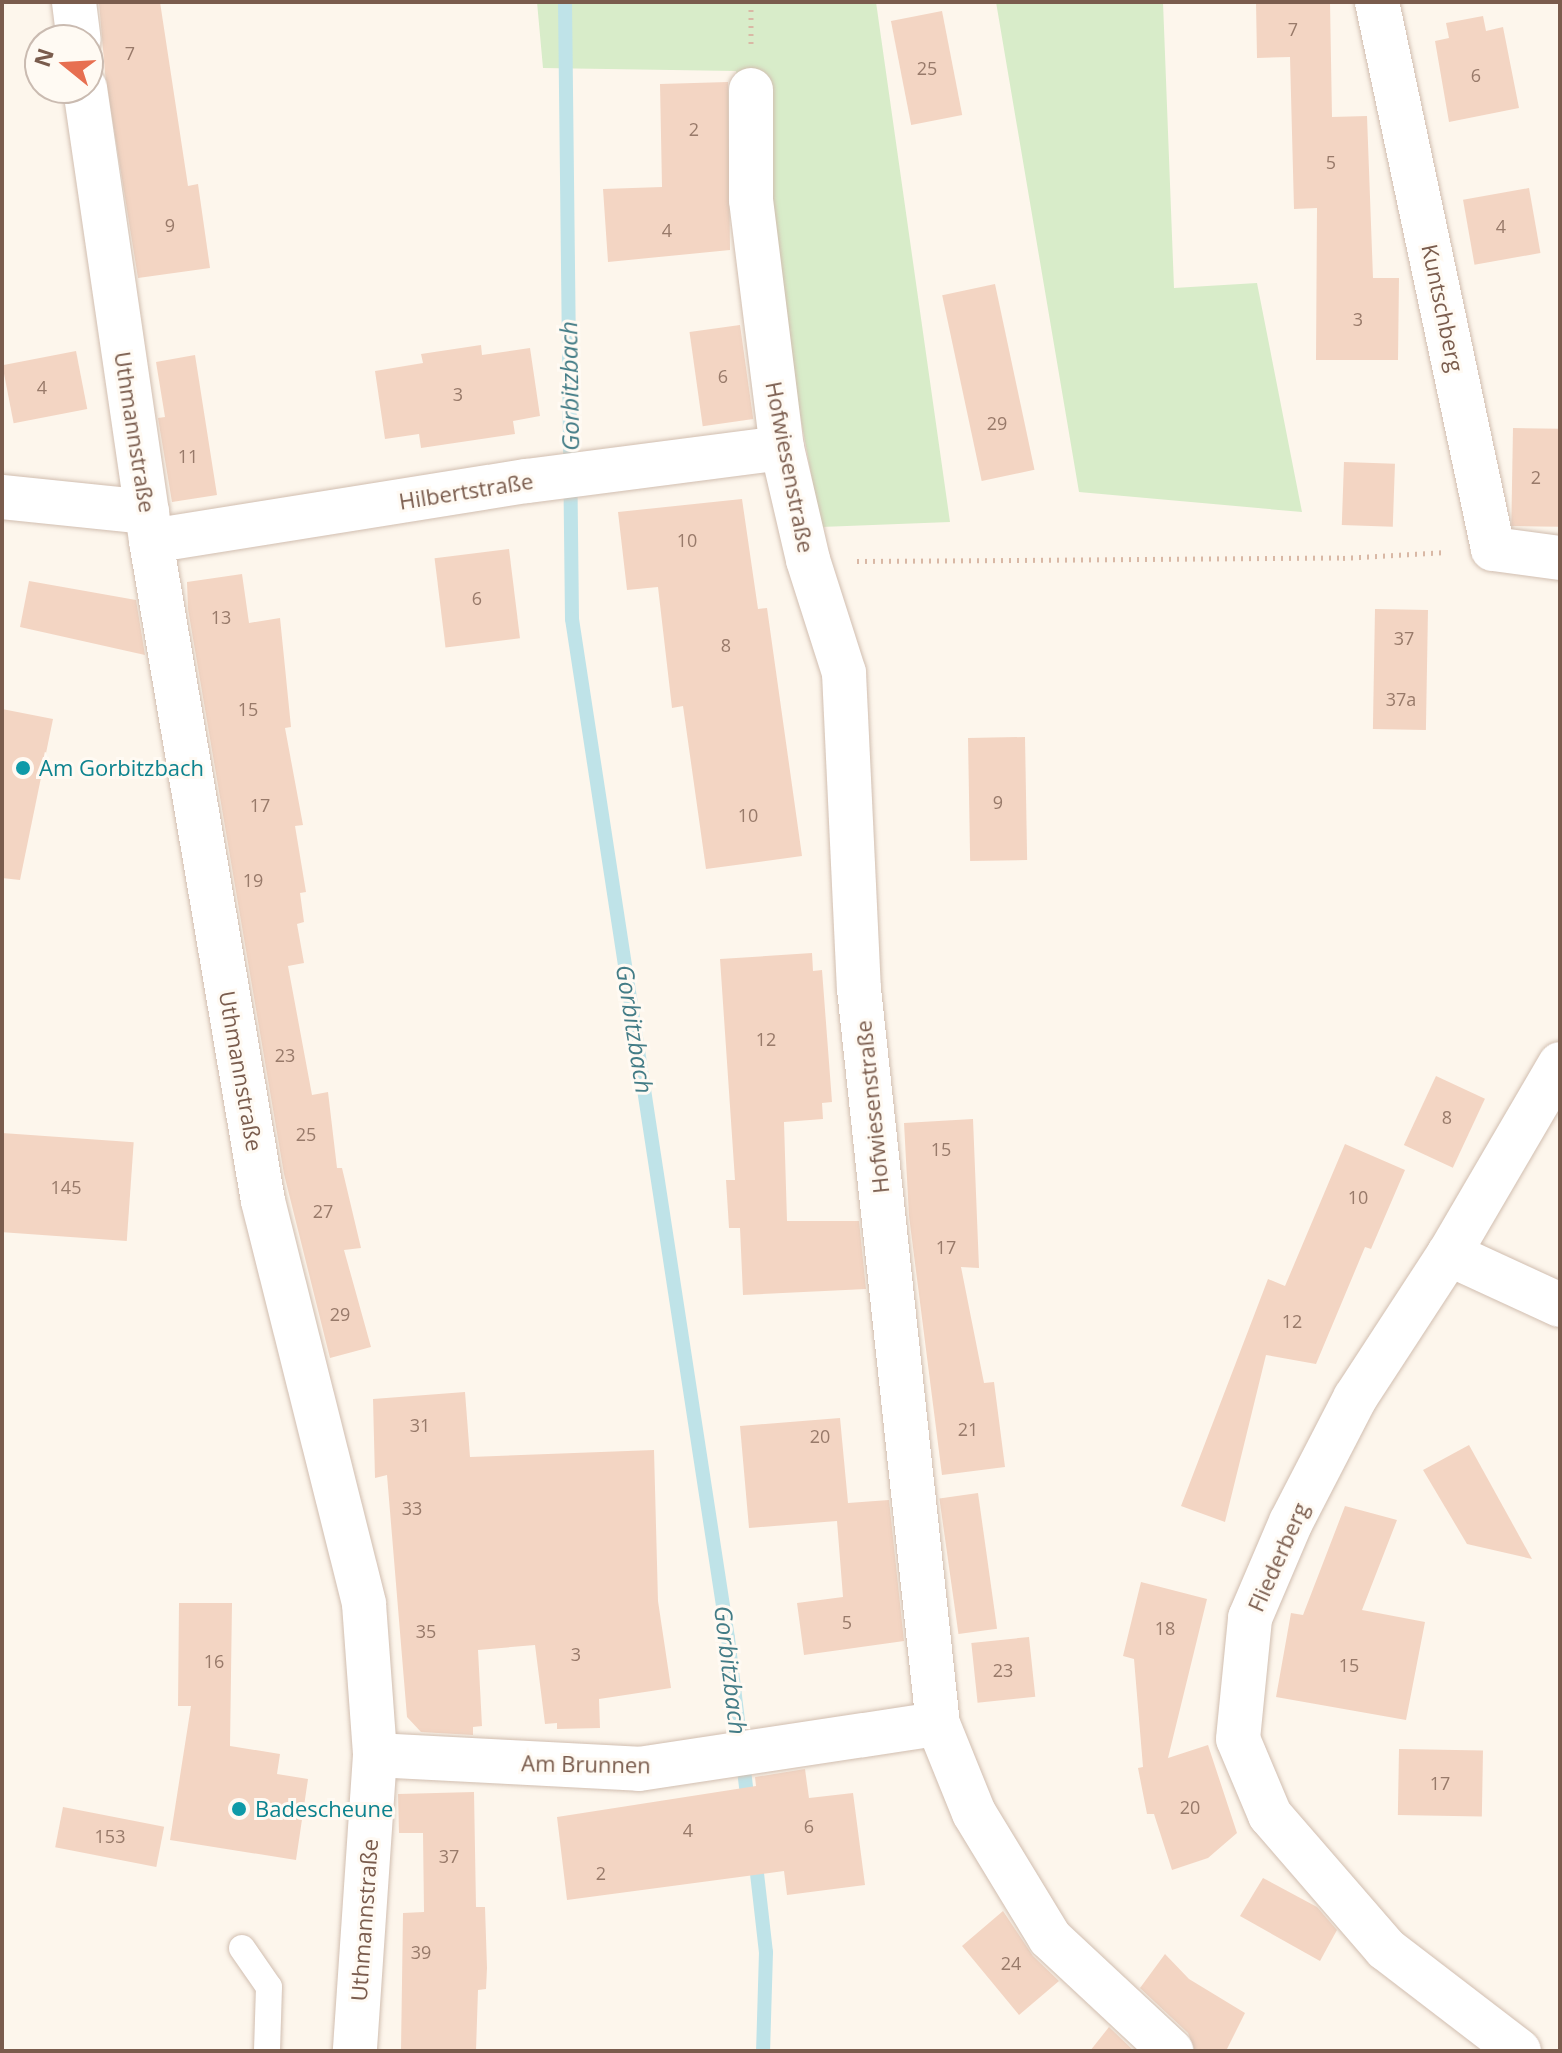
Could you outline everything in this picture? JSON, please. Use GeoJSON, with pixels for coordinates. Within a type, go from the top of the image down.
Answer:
{"type":"FeatureCollection","features":[{"type":"Feature","properties":{"kind":"street"},"geometry":{"type":"LineString","coordinates":[[74,2],[77,24]]}},
{"type":"Feature","properties":{"kind":"street","name":"Kuntschberg"},"geometry":{"type":"LineString","coordinates":[[1377,2],[1493,549]]}},
{"type":"Feature","properties":{"kind":"street","name":"Hofwiesenstraße"},"geometry":{"type":"LineString","coordinates":[[751,90],[751,200],[782,448],[808,560],[844,673],[859,989],[938,1724],[974,1813],[1050,1938],[1171,2051]]}},
{"type":"Feature","properties":{"kind":"street","name":"Uthmannstraße"},"geometry":{"type":"LineString","coordinates":[[87,104],[149,526],[263,1201],[364,1604],[375,1755],[355,2051]]}},
{"type":"Feature","properties":{"kind":"street","name":"Hilbertstraße"},"geometry":{"type":"LineString","coordinates":[[2,497],[149,526],[782,448]]}},
{"type":"Feature","properties":{"kind":"street"},"geometry":{"type":"LineString","coordinates":[[1493,549],[1560,558]]}},
{"type":"Feature","properties":{"kind":"street","name":"Fliederberg"},"geometry":{"type":"LineString","coordinates":[[1519,2051],[1386,1949],[1270,1815],[1238,1739],[1250,1618],[1291,1522],[1355,1398],[1449,1254],[1560,1064]]}},
{"type":"Feature","properties":{"kind":"street"},"geometry":{"type":"LineString","coordinates":[[1449,1254],[1560,1305]]}},
{"type":"Feature","properties":{"kind":"street","name":"Am Brunnen"},"geometry":{"type":"LineString","coordinates":[[375,1755],[639,1769],[938,1724]]}},
{"type":"Feature","properties":{"kind":"lane"},"geometry":{"type":"LineString","coordinates":[[242,1948],[269,1987],[267,2051]]}},
{"type":"Feature","properties":{"kind":"path"},"geometry":{"type":"LineString","coordinates":[[872,561],[1343,558],[1493,549]]}},
{"type":"Feature","properties":{"kind":"green space"},"geometry":{"type":"Polygon","coordinates":[[[537,2],[876,2],[950,522],[821,527],[736,71],[543,68],[537,2]]]}},
{"type":"Feature","properties":{"kind":"green space"},"geometry":{"type":"Polygon","coordinates":[[[996,2],[1163,2],[1174,288],[1257,283],[1302,512],[1079,492],[996,2]]]}},
{"type":"Feature","properties":{"kind":"building"},"geometry":{"type":"Polygon","coordinates":[[[99,2],[160,2],[188,186],[198,184],[210,268],[138,278],[105,73],[104,24],[101,24],[99,2]]]}},
{"type":"Feature","properties":{"kind":"building"},"geometry":{"type":"Polygon","coordinates":[[[1256,2],[1330,2],[1332,117],[1367,116],[1373,278],[1399,278],[1398,360],[1316,360],[1317,208],[1294,209],[1290,57],[1257,58],[1256,2]]]}},
{"type":"Feature","properties":{"kind":"building"},"geometry":{"type":"Polygon","coordinates":[[[942,11],[962,115],[911,125],[891,21],[942,11]]]}},
{"type":"Feature","properties":{"kind":"building"},"geometry":{"type":"Polygon","coordinates":[[[1483,16],[1486,31],[1503,27],[1519,108],[1449,122],[1435,41],[1449,38],[1446,23],[1483,16]]]}},
{"type":"Feature","properties":{"kind":"building"},"geometry":{"type":"Polygon","coordinates":[[[728,82],[730,250],[608,262],[603,189],[662,187],[660,84],[728,82]]]}},
{"type":"Feature","properties":{"kind":"building"},"geometry":{"type":"Polygon","coordinates":[[[1529,188],[1540,253],[1474,265],[1463,200],[1529,188]]]}},
{"type":"Feature","properties":{"kind":"building"},"geometry":{"type":"Polygon","coordinates":[[[995,284],[1035,470],[982,481],[942,295],[995,284]]]}},
{"type":"Feature","properties":{"kind":"building"},"geometry":{"type":"Polygon","coordinates":[[[740,325],[753,419],[703,426],[689,332],[740,325]]]}},
{"type":"Feature","properties":{"kind":"building"},"geometry":{"type":"Polygon","coordinates":[[[481,345],[482,355],[530,348],[540,416],[513,421],[515,434],[421,448],[419,434],[385,439],[375,371],[423,363],[421,354],[481,345]]]}},
{"type":"Feature","properties":{"kind":"building"},"geometry":{"type":"Polygon","coordinates":[[[76,351],[87,409],[14,423],[2,365],[76,351]]]}},
{"type":"Feature","properties":{"kind":"building"},"geometry":{"type":"Polygon","coordinates":[[[195,355],[217,495],[172,502],[158,418],[165,417],[156,362],[195,355]]]}},
{"type":"Feature","properties":{"kind":"building"},"geometry":{"type":"Polygon","coordinates":[[[1513,428],[1560,429],[1558,527],[1511,526],[1513,428]]]}},
{"type":"Feature","properties":{"kind":"building"},"geometry":{"type":"Polygon","coordinates":[[[1344,462],[1395,464],[1393,527],[1342,525],[1344,462]]]}},
{"type":"Feature","properties":{"kind":"building"},"geometry":{"type":"Polygon","coordinates":[[[742,499],[758,609],[767,608],[802,856],[706,869],[683,706],[672,708],[658,587],[627,590],[618,512],[742,499]]]}},
{"type":"Feature","properties":{"kind":"building"},"geometry":{"type":"Polygon","coordinates":[[[509,549],[520,638],[446,647],[435,558],[509,549]]]}},
{"type":"Feature","properties":{"kind":"building"},"geometry":{"type":"Polygon","coordinates":[[[242,574],[249,623],[280,618],[291,727],[285,728],[303,825],[295,826],[306,892],[300,893],[304,922],[297,924],[304,963],[288,966],[312,1095],[328,1092],[337,1168],[342,1168],[361,1248],[344,1250],[371,1347],[330,1358],[284,1174],[188,609],[187,582],[242,574]]]}},
{"type":"Feature","properties":{"kind":"building"},"geometry":{"type":"Polygon","coordinates":[[[29,581],[136,600],[145,655],[20,627],[29,581]]]}},
{"type":"Feature","properties":{"kind":"building"},"geometry":{"type":"Polygon","coordinates":[[[1375,609],[1428,610],[1426,730],[1373,729],[1375,609]]]}},
{"type":"Feature","properties":{"kind":"building","name":"Am Gorbitzbach"},"geometry":{"type":"Polygon","coordinates":[[[2,709],[53,719],[20,880],[2,878],[2,709]]]}},
{"type":"Feature","properties":{"kind":"building"},"geometry":{"type":"Polygon","coordinates":[[[1025,737],[1027,860],[970,861],[968,738],[1025,737]]]}},
{"type":"Feature","properties":{"kind":"building"},"geometry":{"type":"Polygon","coordinates":[[[812,953],[813,971],[822,970],[832,1102],[822,1103],[823,1119],[784,1122],[787,1221],[859,1221],[866,1289],[743,1295],[740,1228],[729,1228],[726,1180],[735,1180],[720,959],[812,953]]]}},
{"type":"Feature","properties":{"kind":"building"},"geometry":{"type":"Polygon","coordinates":[[[1436,1076],[1485,1099],[1453,1168],[1404,1145],[1436,1076]]]}},
{"type":"Feature","properties":{"kind":"building"},"geometry":{"type":"Polygon","coordinates":[[[973,1119],[979,1268],[961,1267],[984,1383],[994,1382],[1005,1467],[942,1475],[909,1216],[904,1123],[973,1119]]]}},
{"type":"Feature","properties":{"kind":"building"},"geometry":{"type":"Polygon","coordinates":[[[2,1133],[134,1142],[127,1241],[2,1232],[2,1133]]]}},
{"type":"Feature","properties":{"kind":"building"},"geometry":{"type":"Polygon","coordinates":[[[1345,1144],[1405,1170],[1371,1249],[1365,1247],[1316,1364],[1266,1355],[1225,1522],[1181,1506],[1268,1279],[1285,1286],[1345,1144]]]}},
{"type":"Feature","properties":{"kind":"building"},"geometry":{"type":"Polygon","coordinates":[[[465,1392],[470,1457],[654,1450],[658,1601],[671,1688],[599,1699],[600,1728],[557,1729],[557,1723],[545,1724],[535,1645],[478,1650],[482,1726],[473,1727],[473,1735],[421,1732],[407,1717],[387,1475],[375,1478],[373,1399],[465,1392]]]}},
{"type":"Feature","properties":{"kind":"building"},"geometry":{"type":"Polygon","coordinates":[[[840,1418],[848,1503],[889,1500],[904,1641],[804,1655],[797,1603],[843,1597],[837,1521],[749,1528],[740,1426],[840,1418]]]}},
{"type":"Feature","properties":{"kind":"building"},"geometry":{"type":"Polygon","coordinates":[[[1469,1445],[1532,1559],[1467,1544],[1423,1470],[1469,1445]]]}},
{"type":"Feature","properties":{"kind":"building"},"geometry":{"type":"Polygon","coordinates":[[[978,1493],[997,1629],[958,1634],[939,1498],[978,1493]]]}},
{"type":"Feature","properties":{"kind":"building"},"geometry":{"type":"Polygon","coordinates":[[[1345,1506],[1397,1520],[1362,1610],[1425,1622],[1406,1720],[1276,1697],[1291,1613],[1303,1615],[1345,1506]]]}},
{"type":"Feature","properties":{"kind":"building"},"geometry":{"type":"Polygon","coordinates":[[[1141,1582],[1207,1599],[1168,1758],[1208,1745],[1237,1833],[1208,1858],[1172,1870],[1154,1814],[1147,1814],[1138,1768],[1143,1767],[1134,1659],[1123,1656],[1141,1582]]]}},
{"type":"Feature","properties":{"kind":"building","name":"Badescheune"},"geometry":{"type":"Polygon","coordinates":[[[179,1603],[232,1603],[230,1746],[280,1754],[277,1774],[308,1779],[296,1860],[170,1840],[191,1706],[178,1706],[179,1603]]]}},
{"type":"Feature","properties":{"kind":"building"},"geometry":{"type":"Polygon","coordinates":[[[1029,1637],[1035,1697],[978,1703],[971,1643],[1029,1637]]]}},
{"type":"Feature","properties":{"kind":"building"},"geometry":{"type":"Polygon","coordinates":[[[1399,1749],[1483,1750],[1482,1816],[1398,1815],[1399,1749]]]}},
{"type":"Feature","properties":{"kind":"building"},"geometry":{"type":"Polygon","coordinates":[[[805,1769],[809,1798],[853,1793],[865,1885],[787,1895],[784,1871],[567,1900],[557,1817],[756,1786],[755,1777],[805,1769]]]}},
{"type":"Feature","properties":{"kind":"building"},"geometry":{"type":"Polygon","coordinates":[[[474,1792],[476,1907],[485,1907],[487,1968],[486,1989],[478,1990],[476,2051],[401,2051],[403,1913],[424,1912],[423,1833],[399,1833],[398,1794],[474,1792]]]}},
{"type":"Feature","properties":{"kind":"building"},"geometry":{"type":"Polygon","coordinates":[[[63,1807],[164,1827],[156,1867],[55,1847],[63,1807]]]}},
{"type":"Feature","properties":{"kind":"building"},"geometry":{"type":"Polygon","coordinates":[[[1263,1878],[1317,1907],[1337,1930],[1320,1961],[1240,1916],[1263,1878]]]}},
{"type":"Feature","properties":{"kind":"building"},"geometry":{"type":"Polygon","coordinates":[[[1003,1911],[1033,1956],[1059,1981],[1019,2015],[962,1946],[1003,1911]]]}},
{"type":"Feature","properties":{"kind":"building"},"geometry":{"type":"Polygon","coordinates":[[[1165,1954],[1189,1979],[1245,2013],[1226,2051],[1195,2051],[1188,2033],[1140,1988],[1165,1954]]]}},
{"type":"Feature","properties":{"kind":"building"},"geometry":{"type":"Polygon","coordinates":[[[1109,2027],[1134,2051],[1090,2051],[1109,2027]]]}},
{"type":"Feature","properties":{"kind":"waterway","name":"Gorbitzbach"},"geometry":{"type":"LineString","coordinates":[[565,2],[572,619],[728,1638],[748,1804]]}},
{"type":"Feature","properties":{"kind":"waterway","name":"Gorbitzbach"},"geometry":{"type":"LineString","coordinates":[[755,1856],[766,1952],[763,2051]]}},
{"type":"Feature","properties":{"kind":"place","name":"Am Gorbitzbach"},"geometry":{"type":"Point","coordinates":[23,768]}},
{"type":"Feature","properties":{"kind":"place","name":"Badescheune"},"geometry":{"type":"Point","coordinates":[239,1809]}}]}
